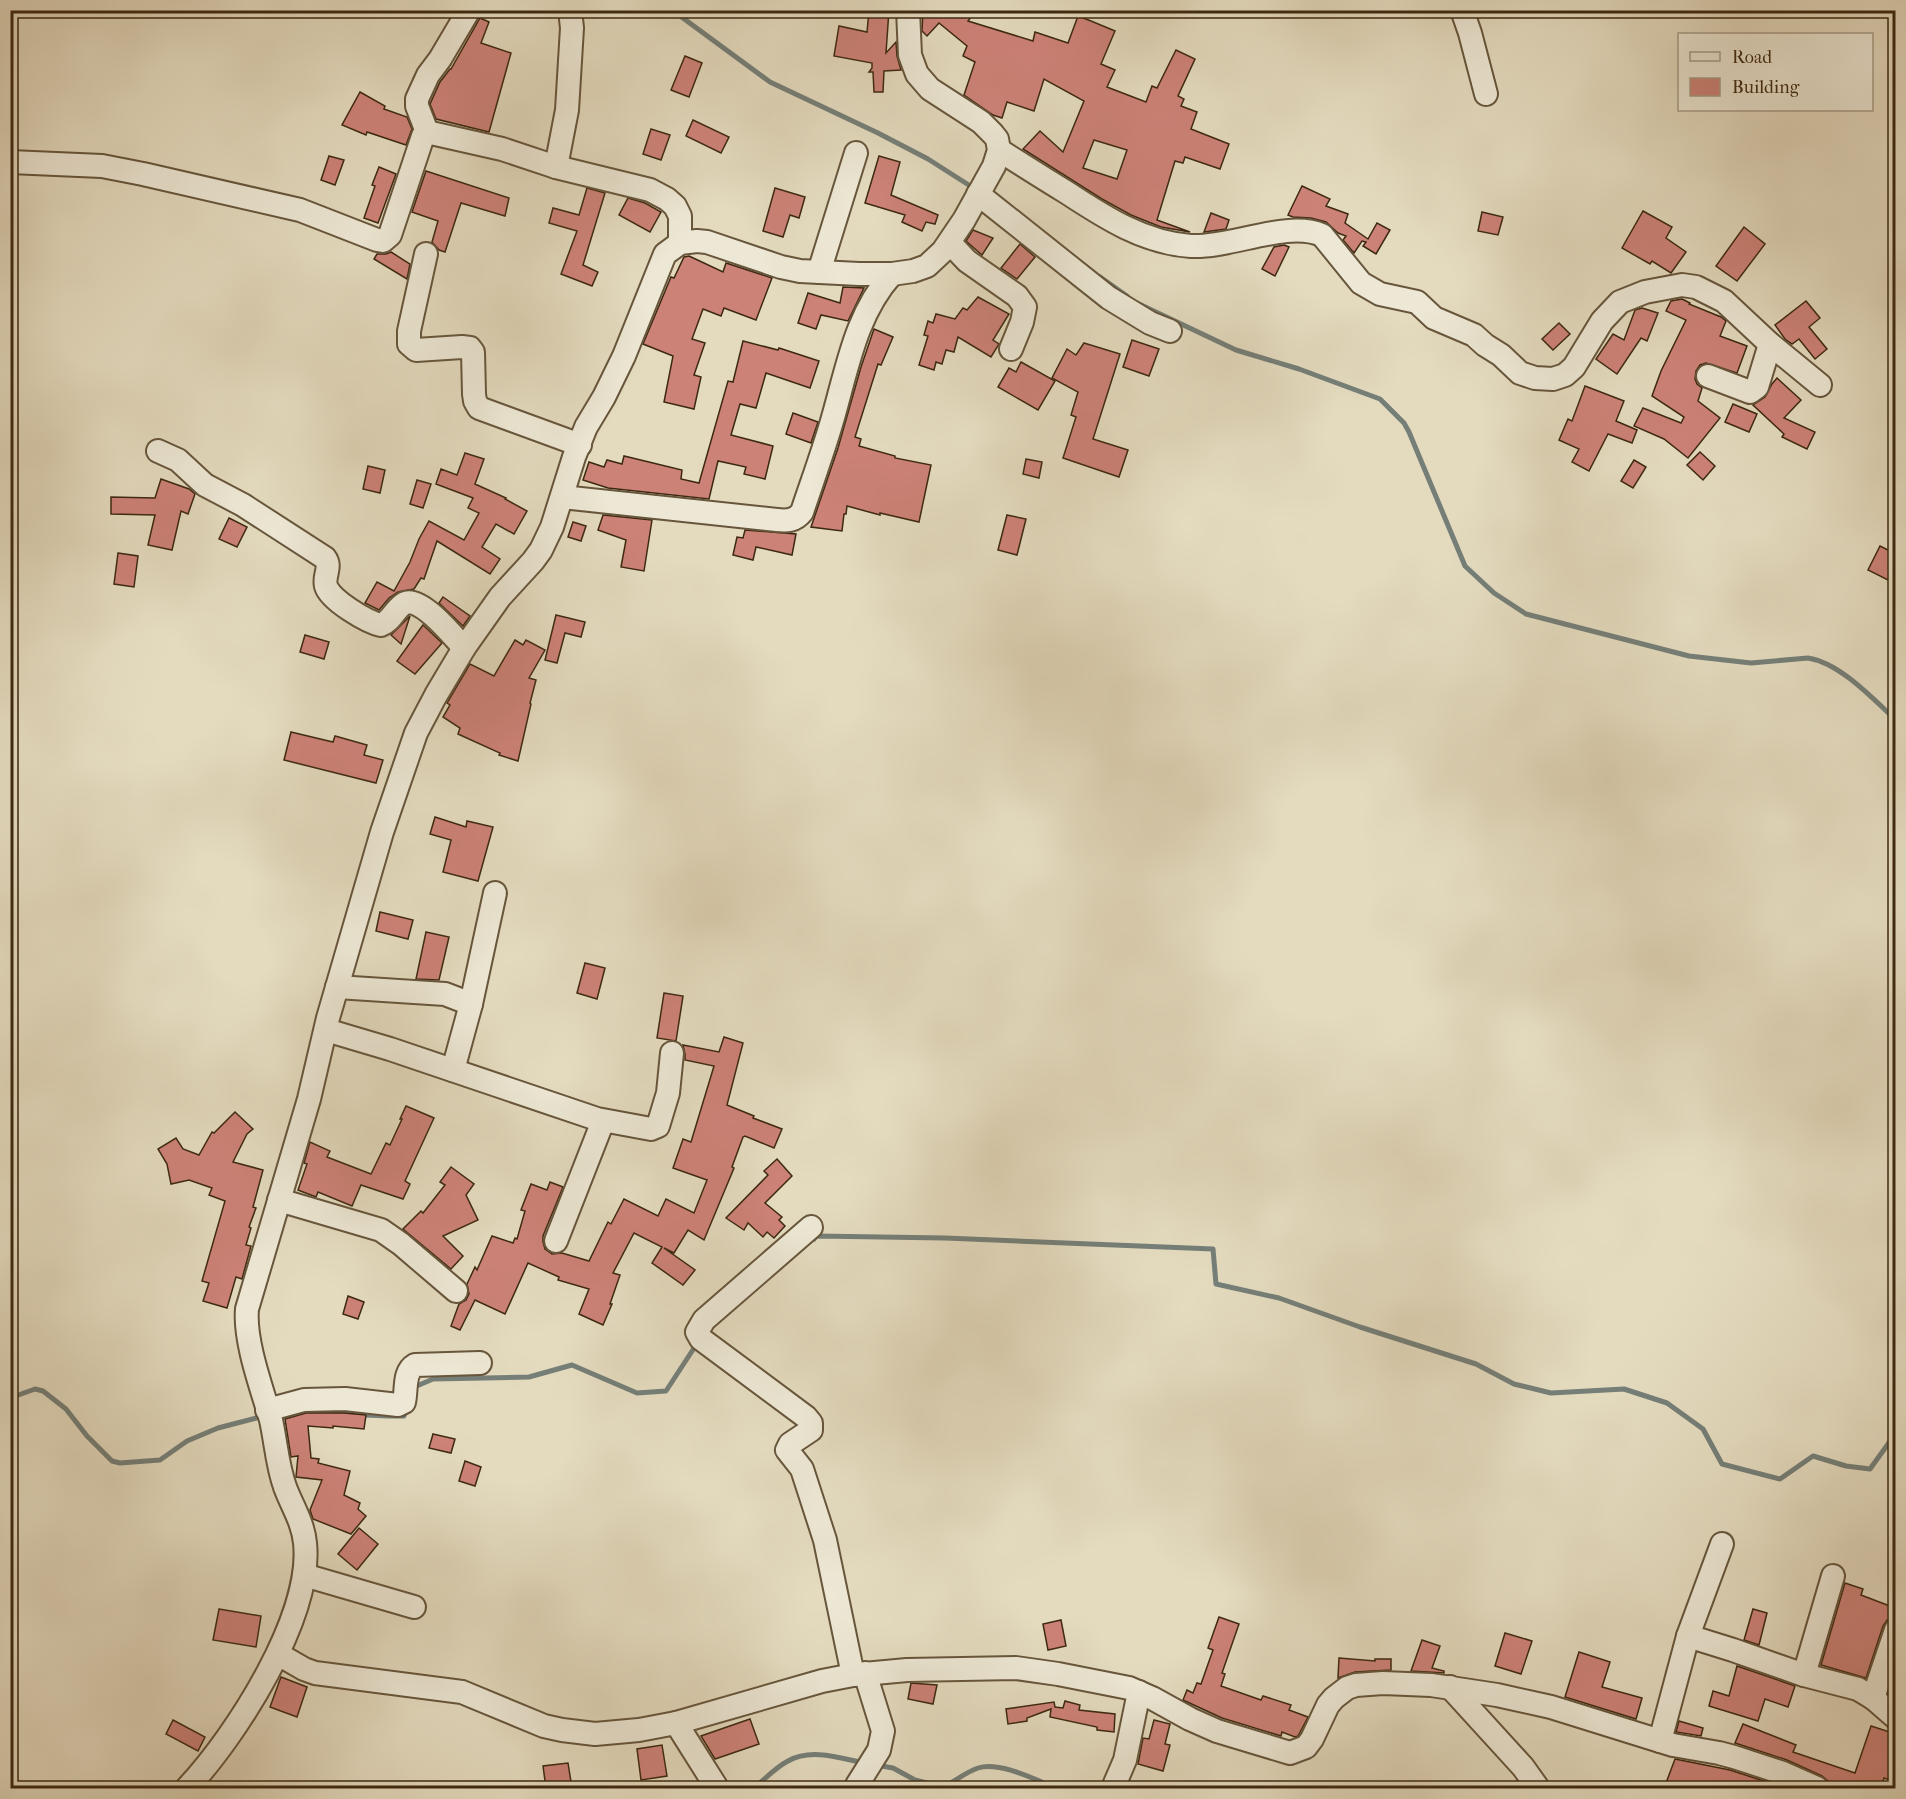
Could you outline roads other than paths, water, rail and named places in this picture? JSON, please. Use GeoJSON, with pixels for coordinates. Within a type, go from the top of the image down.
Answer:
{"type":"FeatureCollection","features":[{"type":"Feature","properties":{"kind":"street"},"geometry":{"type":"LineString","coordinates":[[427,132],[417,106],[421,86],[441,59],[469,10]]}},
{"type":"Feature","properties":{"kind":"street"},"geometry":{"type":"LineString","coordinates":[[556,167],[567,110],[572,27],[570,10]]}},
{"type":"Feature","properties":{"kind":"street"},"geometry":{"type":"LineString","coordinates":[[187,1788],[224,1742],[261,1685],[278,1654],[299,1598],[304,1575],[306,1544],[304,1533],[282,1479],[248,1334],[246,1316],[248,1302],[309,1099],[337,987],[382,832],[416,733],[464,648],[507,589],[533,561],[552,527],[586,427],[607,391],[632,338],[663,258],[670,249],[689,241],[706,242],[800,271],[892,274],[927,266],[938,258],[950,243],[994,166],[999,150],[997,139],[988,128],[930,89],[920,79],[913,67],[910,55],[908,10]]}},
{"type":"Feature","properties":{"kind":"street"},"geometry":{"type":"LineString","coordinates":[[1462,10],[1486,94]]}},
{"type":"Feature","properties":{"kind":"street"},"geometry":{"type":"LineString","coordinates":[[10,162],[102,166],[143,174],[300,210],[377,240],[383,240],[390,235],[423,136],[427,132]]}},
{"type":"Feature","properties":{"kind":"street"},"geometry":{"type":"LineString","coordinates":[[427,132],[502,149],[556,167],[650,189],[675,206],[680,216],[680,243]]}},
{"type":"Feature","properties":{"kind":"street"},"geometry":{"type":"LineString","coordinates":[[999,150],[1116,223],[1139,234],[1174,244],[1218,245],[1286,232],[1314,231],[1322,235],[1362,283],[1380,294],[1417,302],[1434,318],[1474,335],[1520,373],[1535,378],[1553,379],[1565,375],[1574,367],[1602,321],[1620,302],[1645,292],[1682,285],[1696,287],[1724,301],[1820,386]]}},
{"type":"Feature","properties":{"kind":"street"},"geometry":{"type":"LineString","coordinates":[[819,272],[856,153]]}},
{"type":"Feature","properties":{"kind":"street"},"geometry":{"type":"LineString","coordinates":[[978,194],[1109,298],[1150,323],[1170,331]]}},
{"type":"Feature","properties":{"kind":"street"},"geometry":{"type":"LineString","coordinates":[[950,243],[967,261],[1017,296],[1025,307],[1022,322],[1011,349]]}},
{"type":"Feature","properties":{"kind":"street"},"geometry":{"type":"LineString","coordinates":[[426,254],[409,332],[409,344],[416,350],[470,348],[475,401],[479,408],[580,445]]}},
{"type":"Feature","properties":{"kind":"street"},"geometry":{"type":"LineString","coordinates":[[562,498],[794,520],[801,512],[832,421],[858,333],[878,290],[892,274]]}},
{"type":"Feature","properties":{"kind":"street"},"geometry":{"type":"LineString","coordinates":[[1708,376],[1750,392],[1757,387],[1770,344]]}},
{"type":"Feature","properties":{"kind":"street"},"geometry":{"type":"LineString","coordinates":[[158,451],[178,460],[205,485],[243,505],[325,558],[328,565],[325,582],[328,592],[364,619],[381,625],[390,620],[403,604],[416,602],[426,609],[464,648]]}},
{"type":"Feature","properties":{"kind":"street"},"geometry":{"type":"LineString","coordinates":[[453,1070],[471,1004],[495,892]]}},
{"type":"Feature","properties":{"kind":"street"},"geometry":{"type":"LineString","coordinates":[[337,987],[445,994],[471,1004]]}},
{"type":"Feature","properties":{"kind":"street"},"geometry":{"type":"LineString","coordinates":[[326,1030],[603,1121],[651,1129],[658,1125],[668,1093],[672,1053]]}},
{"type":"Feature","properties":{"kind":"street"},"geometry":{"type":"LineString","coordinates":[[556,1241],[603,1121]]}},
{"type":"Feature","properties":{"kind":"street"},"geometry":{"type":"LineString","coordinates":[[279,1200],[381,1230],[456,1291]]}},
{"type":"Feature","properties":{"kind":"street"},"geometry":{"type":"LineString","coordinates":[[811,1227],[704,1320],[697,1332],[701,1339],[806,1417],[811,1424],[811,1430],[790,1444],[787,1450],[802,1469],[825,1540],[859,1674],[883,1731],[879,1750],[857,1788]]}},
{"type":"Feature","properties":{"kind":"street"},"geometry":{"type":"LineString","coordinates":[[268,1414],[304,1400],[345,1399],[398,1405],[404,1402],[407,1374],[415,1365],[480,1363]]}},
{"type":"Feature","properties":{"kind":"street"},"geometry":{"type":"LineString","coordinates":[[1660,1741],[1688,1636],[1722,1544]]}},
{"type":"Feature","properties":{"kind":"street"},"geometry":{"type":"LineString","coordinates":[[304,1575],[414,1607]]}},
{"type":"Feature","properties":{"kind":"street"},"geometry":{"type":"LineString","coordinates":[[1804,1675],[1833,1576]]}},
{"type":"Feature","properties":{"kind":"street"},"geometry":{"type":"LineString","coordinates":[[1873,1698],[1896,1630]]}},
{"type":"Feature","properties":{"kind":"street"},"geometry":{"type":"LineString","coordinates":[[1688,1636],[1804,1675],[1858,1689],[1873,1698],[1896,1718]]}},
{"type":"Feature","properties":{"kind":"street"},"geometry":{"type":"LineString","coordinates":[[278,1654],[304,1669],[329,1676],[462,1692],[534,1722],[562,1730],[595,1734],[639,1730],[676,1723],[822,1681],[859,1674],[907,1670],[1016,1668],[1100,1682],[1139,1692],[1217,1731],[1290,1753],[1306,1747],[1328,1705],[1347,1688],[1383,1683],[1450,1688],[1543,1705],[1673,1745],[1734,1757],[1783,1773],[1817,1788]]}},
{"type":"Feature","properties":{"kind":"street"},"geometry":{"type":"LineString","coordinates":[[1450,1688],[1523,1767],[1538,1788]]}},
{"type":"Feature","properties":{"kind":"street"},"geometry":{"type":"LineString","coordinates":[[1113,1788],[1125,1760],[1139,1692]]}},
{"type":"Feature","properties":{"kind":"street"},"geometry":{"type":"LineString","coordinates":[[676,1723],[717,1788]]}},
{"type":"Feature","properties":{"kind":"waterway"},"geometry":{"type":"LineString","coordinates":[[672,10],[770,82],[928,159],[975,189]]}},
{"type":"Feature","properties":{"kind":"waterway"},"geometry":{"type":"LineString","coordinates":[[1100,277],[1127,296]]}},
{"type":"Feature","properties":{"kind":"waterway"},"geometry":{"type":"LineString","coordinates":[[1139,304],[1236,350],[1299,369],[1380,399],[1404,423],[1409,432],[1465,566],[1494,593],[1526,614],[1689,656],[1751,663],[1808,658],[1820,661],[1844,674],[1896,720]]}},
{"type":"Feature","properties":{"kind":"waterway"},"geometry":{"type":"LineString","coordinates":[[814,1239],[816,1236],[945,1238],[1213,1249],[1216,1284],[1279,1298],[1476,1364],[1514,1384],[1551,1393],[1624,1389],[1667,1403],[1703,1429],[1722,1464],[1780,1479],[1813,1456],[1846,1466],[1870,1469],[1896,1433]]}},
{"type":"Feature","properties":{"kind":"waterway"},"geometry":{"type":"LineString","coordinates":[[412,1388],[433,1379],[529,1377],[572,1365],[637,1393],[666,1391],[698,1342]]}},
{"type":"Feature","properties":{"kind":"waterway"},"geometry":{"type":"LineString","coordinates":[[10,1398],[35,1389],[43,1391],[66,1409],[87,1436],[112,1461],[120,1463],[160,1460],[187,1441],[218,1428],[264,1416]]}},
{"type":"Feature","properties":{"kind":"waterway"},"geometry":{"type":"LineString","coordinates":[[296,1412],[404,1416],[406,1408]]}},
{"type":"Feature","properties":{"kind":"waterway"},"geometry":{"type":"LineString","coordinates":[[754,1788],[779,1766],[797,1757],[826,1755],[864,1763]]}},
{"type":"Feature","properties":{"kind":"waterway"},"geometry":{"type":"LineString","coordinates":[[876,1765],[893,1768],[915,1780],[944,1787],[978,1768],[997,1767],[1018,1772],[1056,1788]]}}]}
